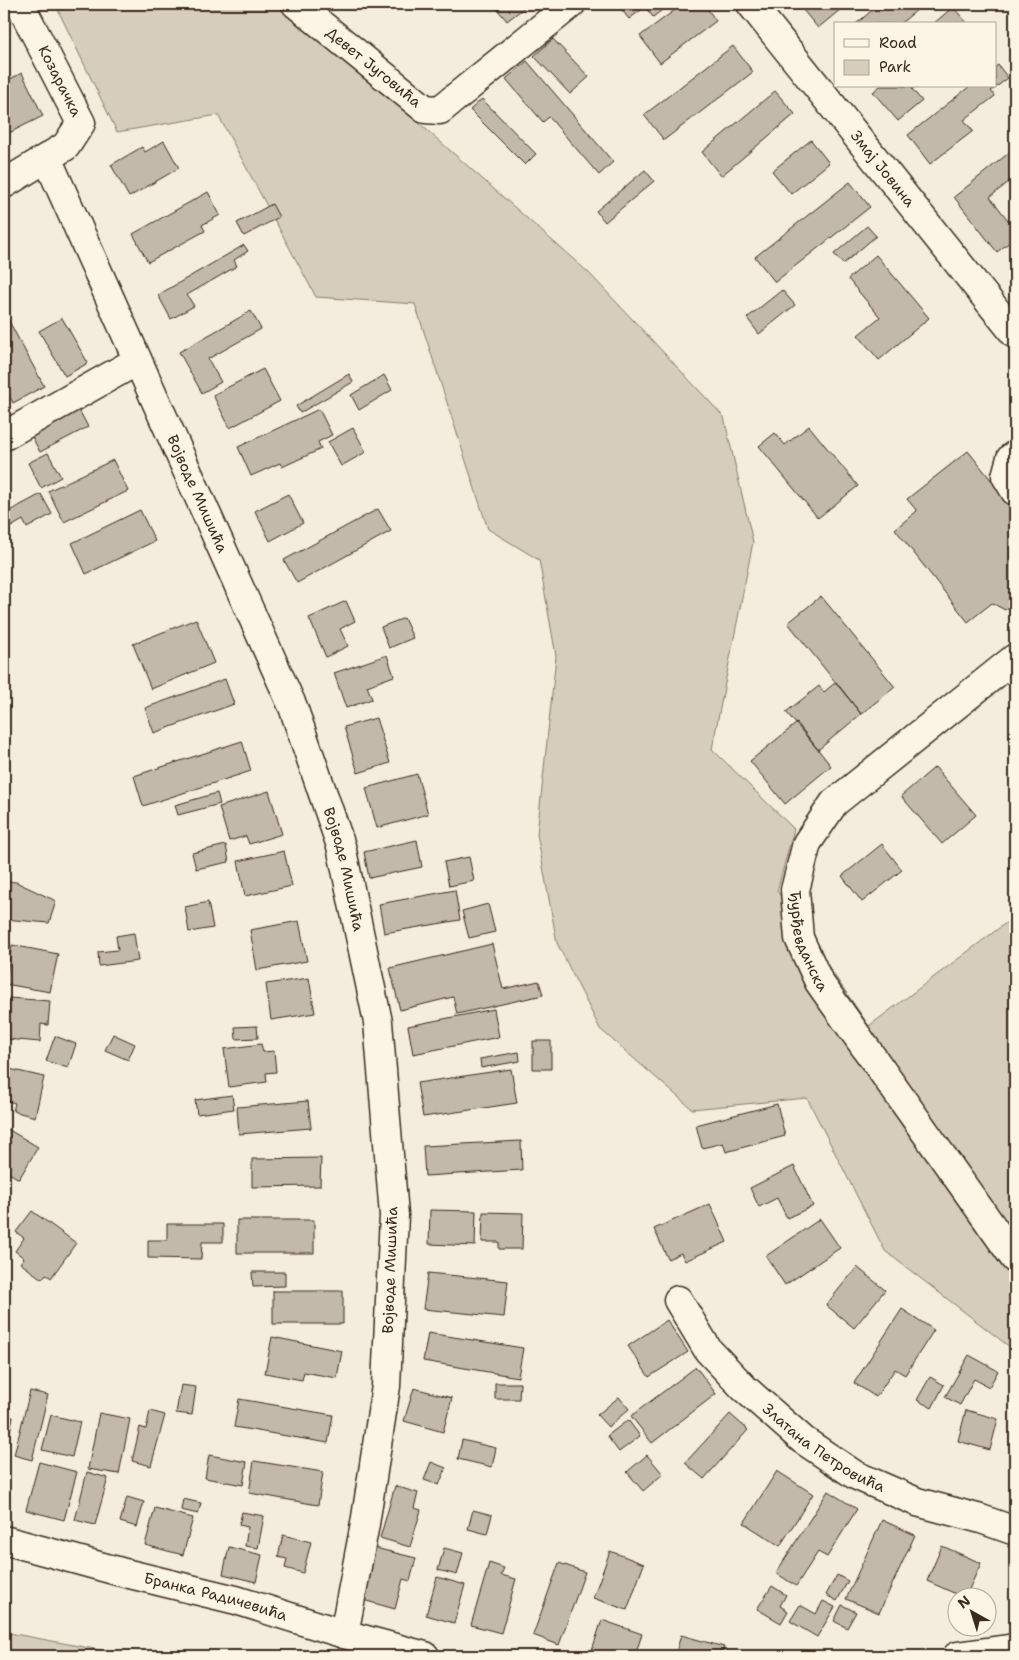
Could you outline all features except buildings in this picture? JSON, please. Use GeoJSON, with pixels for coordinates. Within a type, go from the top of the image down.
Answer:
{"type":"FeatureCollection","features":[{"type":"Feature","properties":{"kind":"street","name":"Козарачка"},"geometry":{"type":"LineString","coordinates":[[4,184],[66,146],[81,123],[20,4]]}},
{"type":"Feature","properties":{"kind":"street","name":"Девет Југовића"},"geometry":{"type":"LineString","coordinates":[[296,4],[425,109],[440,110],[571,4]]}},
{"type":"Feature","properties":{"kind":"street","name":"Змај Јовина"},"geometry":{"type":"LineString","coordinates":[[751,4],[1015,334]]}},
{"type":"Feature","properties":{"kind":"street","name":"Војводе Мишића"},"geometry":{"type":"LineString","coordinates":[[47,158],[293,707],[341,846],[378,1022],[394,1216],[386,1386],[365,1524],[344,1634]]}},
{"type":"Feature","properties":{"kind":"street"},"geometry":{"type":"LineString","coordinates":[[4,436],[137,362]]}},
{"type":"Feature","properties":{"kind":"street"},"geometry":{"type":"LineString","coordinates":[[1015,455],[1012,458],[1006,476],[1015,491]]}},
{"type":"Feature","properties":{"kind":"street","name":"Ђурђевданска"},"geometry":{"type":"LineString","coordinates":[[1015,658],[834,803],[807,843],[795,890],[799,938],[819,982],[1015,1259]]}},
{"type":"Feature","properties":{"kind":"street","name":"Златана Петровића"},"geometry":{"type":"LineString","coordinates":[[678,1300],[708,1350],[744,1388],[803,1440],[856,1474],[917,1502],[981,1519],[1015,1531]]}},
{"type":"Feature","properties":{"kind":"street","name":"Бранка Радичевића"},"geometry":{"type":"LineString","coordinates":[[4,1540],[121,1572],[236,1600],[344,1634],[425,1656]]}},
{"type":"Feature","properties":{"kind":"street"},"geometry":{"type":"LineString","coordinates":[[957,1656],[1015,1648]]}},
{"type":"Feature","properties":{"kind":"green space"},"geometry":{"type":"Polygon","coordinates":[[[55,4],[277,4],[309,26],[589,273],[724,417],[753,542],[712,749],[794,829],[777,891],[869,1026],[1015,916],[1015,1351],[885,1251],[807,1098],[692,1109],[600,1029],[557,943],[537,834],[556,656],[539,560],[488,529],[415,304],[316,297],[218,115],[117,132],[55,4]]]}},
{"type":"Feature","properties":{"kind":"green space"},"geometry":{"type":"Polygon","coordinates":[[[4,1632],[132,1656],[4,1656],[4,1632]]]}}]}
